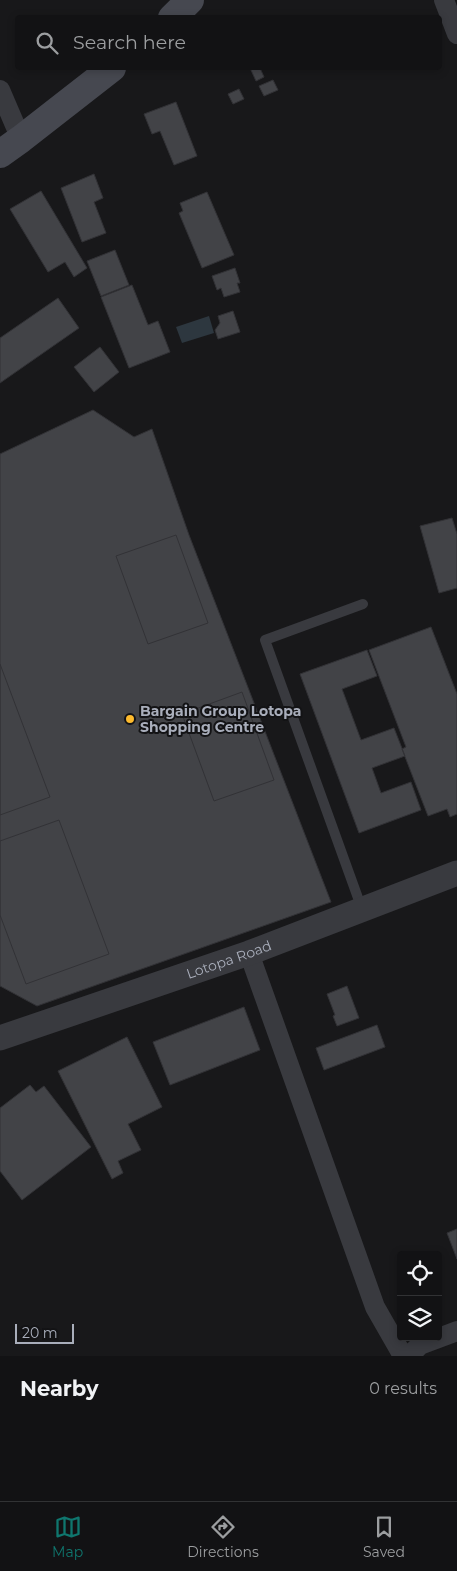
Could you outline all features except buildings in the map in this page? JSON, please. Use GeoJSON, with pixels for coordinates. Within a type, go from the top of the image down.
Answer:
{"type":"FeatureCollection","features":[{"type":"Feature","properties":{"kind":"main road"},"geometry":{"type":"LineString","coordinates":[[175,15],[190,0]]}},
{"type":"Feature","properties":{"kind":"main road"},"geometry":{"type":"LineString","coordinates":[[10,147],[109,70]]}},
{"type":"Feature","properties":{"kind":"street"},"geometry":{"type":"LineString","coordinates":[[444,0],[457,34]]}},
{"type":"Feature","properties":{"kind":"street"},"geometry":{"type":"LineString","coordinates":[[0,90],[10,147]]}},
{"type":"Feature","properties":{"kind":"street","name":"Lotopa Road"},"geometry":{"type":"LineString","coordinates":[[0,1038],[249,953],[457,873]]}},
{"type":"Feature","properties":{"kind":"street"},"geometry":{"type":"LineString","coordinates":[[249,953],[375,1307],[403,1356]]}},
{"type":"Feature","properties":{"kind":"street"},"geometry":{"type":"LineString","coordinates":[[409,1356],[420,1345],[457,1331]]}},
{"type":"Feature","properties":{"kind":"lane"},"geometry":{"type":"LineString","coordinates":[[362,910],[265,640],[363,604]]}},
{"type":"Feature","properties":{"kind":"shaded area"},"geometry":{"type":"Polygon","coordinates":[[[209,316],[214,333],[182,343],[176,327],[209,316]]]}},
{"type":"Feature","properties":{"kind":"place","name":"Bargain Group Lotopa Shopping Centre"},"geometry":{"type":"Point","coordinates":[130,719]}}]}
